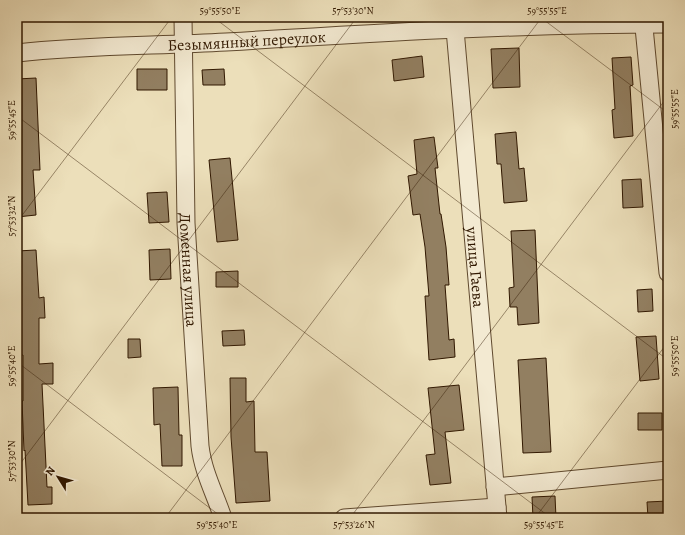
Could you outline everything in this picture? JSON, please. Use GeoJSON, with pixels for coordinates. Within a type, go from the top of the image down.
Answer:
{"type":"FeatureCollection","features":[{"type":"Feature","properties":{"kind":"street","name":"Доменная улица"},"geometry":{"type":"LineString","coordinates":[[183,17],[186,223],[200,446],[202,462],[223,518]]}},
{"type":"Feature","properties":{"kind":"street","name":"Безымянный переулок"},"geometry":{"type":"LineString","coordinates":[[17,53],[43,50],[184,45],[455,23],[643,20],[668,24]]}},
{"type":"Feature","properties":{"kind":"street"},"geometry":{"type":"LineString","coordinates":[[643,20],[668,273]]}},
{"type":"Feature","properties":{"kind":"street","name":"улица Гаева"},"geometry":{"type":"LineString","coordinates":[[455,23],[498,512]]}},
{"type":"Feature","properties":{"kind":"street"},"geometry":{"type":"LineString","coordinates":[[495,487],[668,470]]}},
{"type":"Feature","properties":{"kind":"street"},"geometry":{"type":"LineString","coordinates":[[344,518],[498,512]]}},
{"type":"Feature","properties":{"kind":"building"},"geometry":{"type":"Polygon","coordinates":[[[519,48],[520,87],[493,88],[491,49],[519,48]]]}},
{"type":"Feature","properties":{"kind":"building"},"geometry":{"type":"Polygon","coordinates":[[[422,56],[424,77],[394,81],[392,60],[422,56]]]}},
{"type":"Feature","properties":{"kind":"building"},"geometry":{"type":"Polygon","coordinates":[[[631,57],[633,85],[630,86],[633,136],[614,138],[612,110],[615,109],[612,58],[631,57]]]}},
{"type":"Feature","properties":{"kind":"building"},"geometry":{"type":"Polygon","coordinates":[[[137,69],[167,69],[167,90],[137,90],[137,69]]]}},
{"type":"Feature","properties":{"kind":"building"},"geometry":{"type":"Polygon","coordinates":[[[224,69],[225,85],[203,85],[202,70],[224,69]]]}},
{"type":"Feature","properties":{"kind":"building"},"geometry":{"type":"Polygon","coordinates":[[[36,78],[40,170],[33,170],[36,215],[17,217],[17,79],[36,78]]]}},
{"type":"Feature","properties":{"kind":"building"},"geometry":{"type":"Polygon","coordinates":[[[516,132],[519,169],[524,168],[527,201],[504,203],[501,164],[497,164],[495,134],[516,132]]]}},
{"type":"Feature","properties":{"kind":"building"},"geometry":{"type":"Polygon","coordinates":[[[434,137],[438,168],[435,168],[440,214],[446,247],[449,285],[445,285],[449,340],[454,339],[455,357],[429,360],[425,296],[429,296],[425,247],[420,214],[413,215],[408,176],[417,174],[414,140],[434,137]]]}},
{"type":"Feature","properties":{"kind":"building"},"geometry":{"type":"Polygon","coordinates":[[[230,158],[238,240],[217,242],[209,160],[230,158]]]}},
{"type":"Feature","properties":{"kind":"building"},"geometry":{"type":"Polygon","coordinates":[[[641,179],[643,207],[623,208],[622,180],[641,179]]]}},
{"type":"Feature","properties":{"kind":"building"},"geometry":{"type":"Polygon","coordinates":[[[167,192],[169,222],[149,223],[147,193],[167,192]]]}},
{"type":"Feature","properties":{"kind":"building"},"geometry":{"type":"Polygon","coordinates":[[[535,230],[539,323],[518,325],[517,307],[510,307],[509,288],[514,287],[511,231],[535,230]]]}},
{"type":"Feature","properties":{"kind":"building"},"geometry":{"type":"Polygon","coordinates":[[[170,249],[171,279],[150,280],[149,250],[170,249]]]}},
{"type":"Feature","properties":{"kind":"building"},"geometry":{"type":"Polygon","coordinates":[[[36,250],[39,298],[44,297],[45,318],[39,318],[39,364],[53,363],[53,384],[42,384],[47,487],[52,487],[52,504],[28,505],[22,401],[23,355],[18,355],[17,251],[36,250]]]}},
{"type":"Feature","properties":{"kind":"building"},"geometry":{"type":"Polygon","coordinates":[[[238,271],[238,287],[216,287],[216,272],[238,271]]]}},
{"type":"Feature","properties":{"kind":"building"},"geometry":{"type":"Polygon","coordinates":[[[652,289],[653,311],[638,312],[637,290],[652,289]]]}},
{"type":"Feature","properties":{"kind":"building"},"geometry":{"type":"Polygon","coordinates":[[[244,330],[245,345],[223,346],[222,331],[244,330]]]}},
{"type":"Feature","properties":{"kind":"building"},"geometry":{"type":"Polygon","coordinates":[[[656,336],[659,379],[640,381],[636,337],[656,336]]]}},
{"type":"Feature","properties":{"kind":"building"},"geometry":{"type":"Polygon","coordinates":[[[128,339],[140,339],[141,357],[128,358],[128,339]]]}},
{"type":"Feature","properties":{"kind":"building"},"geometry":{"type":"Polygon","coordinates":[[[546,358],[551,452],[523,453],[518,360],[546,358]]]}},
{"type":"Feature","properties":{"kind":"building"},"geometry":{"type":"Polygon","coordinates":[[[230,378],[246,378],[246,402],[254,401],[255,452],[267,452],[270,501],[236,503],[231,437],[230,378]]]}},
{"type":"Feature","properties":{"kind":"building"},"geometry":{"type":"Polygon","coordinates":[[[459,385],[464,430],[445,432],[451,483],[430,485],[426,455],[435,454],[428,388],[459,385]]]}},
{"type":"Feature","properties":{"kind":"building"},"geometry":{"type":"Polygon","coordinates":[[[178,387],[179,435],[182,435],[182,466],[162,466],[160,424],[154,425],[153,388],[178,387]]]}},
{"type":"Feature","properties":{"kind":"building"},"geometry":{"type":"Polygon","coordinates":[[[638,413],[662,413],[662,430],[638,430],[638,413]]]}},
{"type":"Feature","properties":{"kind":"building"},"geometry":{"type":"Polygon","coordinates":[[[555,496],[556,518],[533,518],[532,497],[555,496]]]}},
{"type":"Feature","properties":{"kind":"building"},"geometry":{"type":"Polygon","coordinates":[[[668,501],[668,518],[648,518],[647,502],[668,501]]]}}]}
